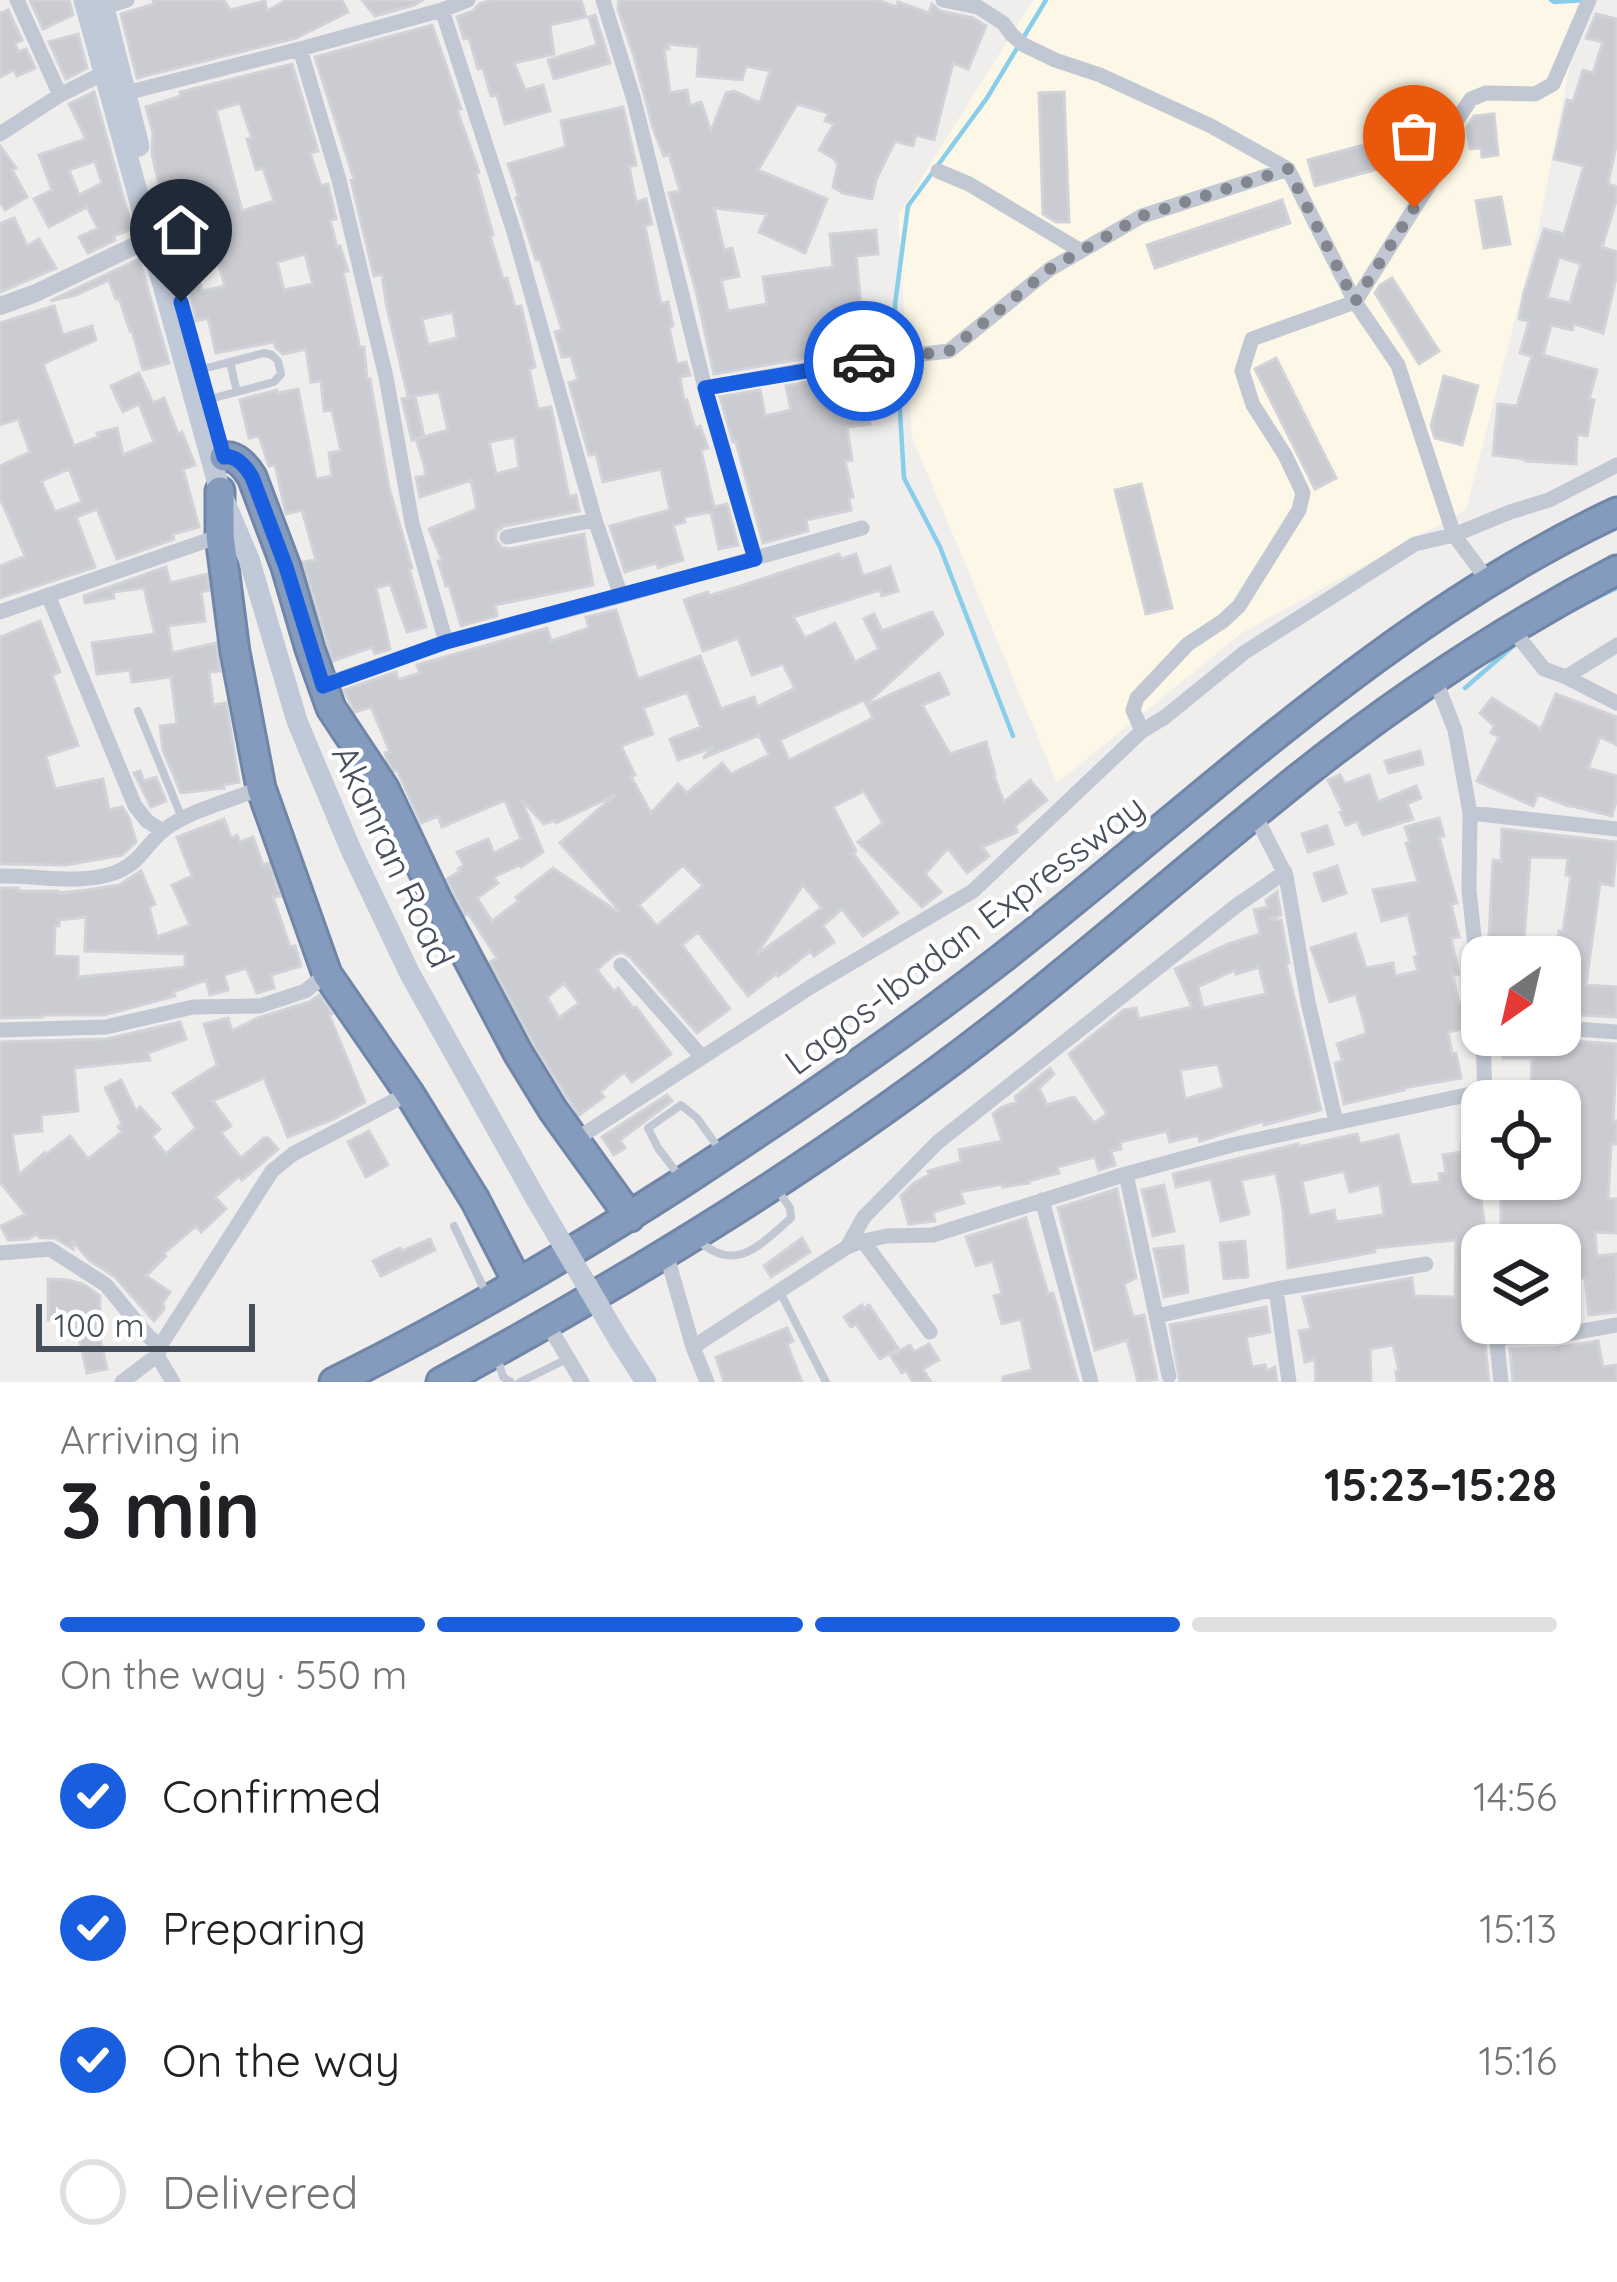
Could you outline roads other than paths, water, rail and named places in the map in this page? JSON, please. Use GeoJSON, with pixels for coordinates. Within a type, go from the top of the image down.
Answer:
{"type":"FeatureCollection","features":[{"type":"Feature","properties":{"kind":"highway"},"geometry":{"type":"LineString","coordinates":[[224,457],[235,459],[252,477],[331,709],[384,788],[495,1011],[553,1110],[630,1217]]}},
{"type":"Feature","properties":{"kind":"highway"},"geometry":{"type":"LineString","coordinates":[[220,491],[236,652],[261,788],[327,974],[475,1200],[518,1283]]}},
{"type":"Feature","properties":{"kind":"highway","name":"Lagos-Ibadan Expressway"},"geometry":{"type":"LineString","coordinates":[[334,1382],[490,1300],[724,1156],[899,1037],[1392,647],[1489,582],[1617,512]]}},
{"type":"Feature","properties":{"kind":"highway"},"geometry":{"type":"LineString","coordinates":[[441,1382],[775,1185],[1004,1020],[1316,765],[1512,629],[1617,570]]}},
{"type":"Feature","properties":{"kind":"main road"},"geometry":{"type":"LineString","coordinates":[[96,2],[104,74],[220,491]]}},
{"type":"Feature","properties":{"kind":"main road","name":"Akanran Road"},"geometry":{"type":"LineString","coordinates":[[96,2],[126,93],[234,491],[227,530],[249,559],[298,722],[410,974],[646,1382]]}},
{"type":"Feature","properties":{"kind":"street"},"geometry":{"type":"LineString","coordinates":[[17,0],[60,95]]}},
{"type":"Feature","properties":{"kind":"street"},"geometry":{"type":"LineString","coordinates":[[96,2],[127,0]]}},
{"type":"Feature","properties":{"kind":"street"},"geometry":{"type":"LineString","coordinates":[[126,93],[468,0]]}},
{"type":"Feature","properties":{"kind":"street"},"geometry":{"type":"LineString","coordinates":[[603,0],[634,100],[705,388],[755,559]]}},
{"type":"Feature","properties":{"kind":"street"},"geometry":{"type":"LineString","coordinates":[[943,0],[978,7],[1020,41],[1055,60],[1100,75],[1211,126],[1288,169],[1355,302],[1398,365],[1454,535],[1489,582]]}},
{"type":"Feature","properties":{"kind":"street"},"geometry":{"type":"LineString","coordinates":[[1142,730],[1133,710],[1136,698],[1188,644],[1239,606],[1300,510],[1303,493],[1285,454],[1253,405],[1242,371],[1252,339],[1355,302],[1435,177],[1457,120],[1471,99],[1486,93],[1535,94],[1553,84],[1589,0]]}},
{"type":"Feature","properties":{"kind":"street"},"geometry":{"type":"LineString","coordinates":[[442,10],[514,232],[621,596]]}},
{"type":"Feature","properties":{"kind":"street"},"geometry":{"type":"LineString","coordinates":[[300,49],[339,180],[386,376],[412,523],[446,642]]}},
{"type":"Feature","properties":{"kind":"street"},"geometry":{"type":"LineString","coordinates":[[0,134],[60,95],[104,74]]}},
{"type":"Feature","properties":{"kind":"street"},"geometry":{"type":"LineString","coordinates":[[705,388],[838,364],[949,351],[1050,269],[1142,216],[1288,169]]}},
{"type":"Feature","properties":{"kind":"street"},"geometry":{"type":"LineString","coordinates":[[938,171],[969,184],[1081,251]]}},
{"type":"Feature","properties":{"kind":"street"},"geometry":{"type":"LineString","coordinates":[[0,306],[149,239]]}},
{"type":"Feature","properties":{"kind":"street"},"geometry":{"type":"LineString","coordinates":[[574,1140],[812,986],[973,891],[1142,730],[1245,652],[1415,544],[1454,535],[1549,500],[1617,465]]}},
{"type":"Feature","properties":{"kind":"street"},"geometry":{"type":"LineString","coordinates":[[507,537],[595,520]]}},
{"type":"Feature","properties":{"kind":"street"},"geometry":{"type":"LineString","coordinates":[[323,686],[446,642],[862,528]]}},
{"type":"Feature","properties":{"kind":"street"},"geometry":{"type":"LineString","coordinates":[[0,612],[227,530]]}},
{"type":"Feature","properties":{"kind":"street"},"geometry":{"type":"LineString","coordinates":[[48,595],[135,806],[163,831]]}},
{"type":"Feature","properties":{"kind":"street"},"geometry":{"type":"LineString","coordinates":[[1512,629],[1544,669],[1617,704]]}},
{"type":"Feature","properties":{"kind":"street"},"geometry":{"type":"LineString","coordinates":[[1566,677],[1617,645]]}},
{"type":"Feature","properties":{"kind":"street"},"geometry":{"type":"LineString","coordinates":[[1435,679],[1455,730],[1470,813],[1474,936]]}},
{"type":"Feature","properties":{"kind":"street"},"geometry":{"type":"LineString","coordinates":[[0,876],[109,875],[134,865],[163,831],[183,819],[261,788]]}},
{"type":"Feature","properties":{"kind":"street"},"geometry":{"type":"LineString","coordinates":[[1470,813],[1617,829]]}},
{"type":"Feature","properties":{"kind":"street"},"geometry":{"type":"LineString","coordinates":[[1255,815],[1285,872],[1303,979],[1336,1122]]}},
{"type":"Feature","properties":{"kind":"street"},"geometry":{"type":"LineString","coordinates":[[855,1244],[864,1217],[938,1142],[1285,872]]}},
{"type":"Feature","properties":{"kind":"street"},"geometry":{"type":"LineString","coordinates":[[621,965],[702,1057]]}},
{"type":"Feature","properties":{"kind":"street"},"geometry":{"type":"LineString","coordinates":[[0,1030],[106,1028],[193,1007],[260,1006],[305,991],[327,974]]}},
{"type":"Feature","properties":{"kind":"street"},"geometry":{"type":"LineString","coordinates":[[1581,1029],[1617,1032]]}},
{"type":"Feature","properties":{"kind":"street"},"geometry":{"type":"LineString","coordinates":[[122,1382],[159,1352],[272,1171],[293,1154],[409,1094]]}},
{"type":"Feature","properties":{"kind":"street"},"geometry":{"type":"LineString","coordinates":[[693,1347],[855,1244],[887,1236],[933,1234],[1126,1174],[1336,1122],[1461,1100]]}},
{"type":"Feature","properties":{"kind":"street"},"geometry":{"type":"LineString","coordinates":[[1126,1174],[1169,1376]]}},
{"type":"Feature","properties":{"kind":"street"},"geometry":{"type":"LineString","coordinates":[[1042,1200],[1091,1382]]}},
{"type":"Feature","properties":{"kind":"street"},"geometry":{"type":"LineString","coordinates":[[855,1244],[930,1332]]}},
{"type":"Feature","properties":{"kind":"street"},"geometry":{"type":"LineString","coordinates":[[0,1253],[50,1249],[106,1285],[148,1336],[173,1382]]}},
{"type":"Feature","properties":{"kind":"street"},"geometry":{"type":"LineString","coordinates":[[666,1253],[707,1382]]}},
{"type":"Feature","properties":{"kind":"street"},"geometry":{"type":"LineString","coordinates":[[1157,1316],[1276,1289],[1426,1264]]}},
{"type":"Feature","properties":{"kind":"street"},"geometry":{"type":"LineString","coordinates":[[1276,1289],[1289,1382]]}},
{"type":"Feature","properties":{"kind":"street"},"geometry":{"type":"LineString","coordinates":[[547,1323],[583,1382]]}},
{"type":"Feature","properties":{"kind":"street"},"geometry":{"type":"LineString","coordinates":[[1501,1382],[1497,1343],[1503,1337],[1554,1336],[1617,1325]]}},
{"type":"Feature","properties":{"kind":"lane"},"geometry":{"type":"LineString","coordinates":[[199,370],[264,353],[272,355],[281,368],[274,382],[206,400]]}},
{"type":"Feature","properties":{"kind":"lane"},"geometry":{"type":"LineString","coordinates":[[230,362],[237,392]]}},
{"type":"Feature","properties":{"kind":"lane"},"geometry":{"type":"LineString","coordinates":[[138,711],[183,819]]}},
{"type":"Feature","properties":{"kind":"lane"},"geometry":{"type":"LineString","coordinates":[[683,1181],[648,1128],[681,1106],[697,1118],[724,1156]]}},
{"type":"Feature","properties":{"kind":"lane"},"geometry":{"type":"LineString","coordinates":[[694,1236],[707,1249],[726,1258],[738,1257],[790,1218],[790,1208],[775,1185]]}},
{"type":"Feature","properties":{"kind":"lane"},"geometry":{"type":"LineString","coordinates":[[454,1226],[490,1300]]}},
{"type":"Feature","properties":{"kind":"lane"},"geometry":{"type":"LineString","coordinates":[[779,1290],[826,1382]]}},
{"type":"Feature","properties":{"kind":"lane"},"geometry":{"type":"LineString","coordinates":[[496,1352],[503,1377],[515,1382],[568,1359]]}},
{"type":"Feature","properties":{"kind":"waterway"},"geometry":{"type":"LineString","coordinates":[[896,351],[895,304],[908,206],[987,98],[1046,0]]}},
{"type":"Feature","properties":{"kind":"waterway"},"geometry":{"type":"LineString","coordinates":[[1551,0],[1586,0]]}},
{"type":"Feature","properties":{"kind":"waterway"},"geometry":{"type":"LineString","coordinates":[[897,362],[904,478],[940,547],[1013,736]]}},
{"type":"Feature","properties":{"kind":"waterway"},"geometry":{"type":"LineString","coordinates":[[1575,608],[1617,588]]}},
{"type":"Feature","properties":{"kind":"waterway"},"geometry":{"type":"LineString","coordinates":[[1465,688],[1519,641]]}}]}
